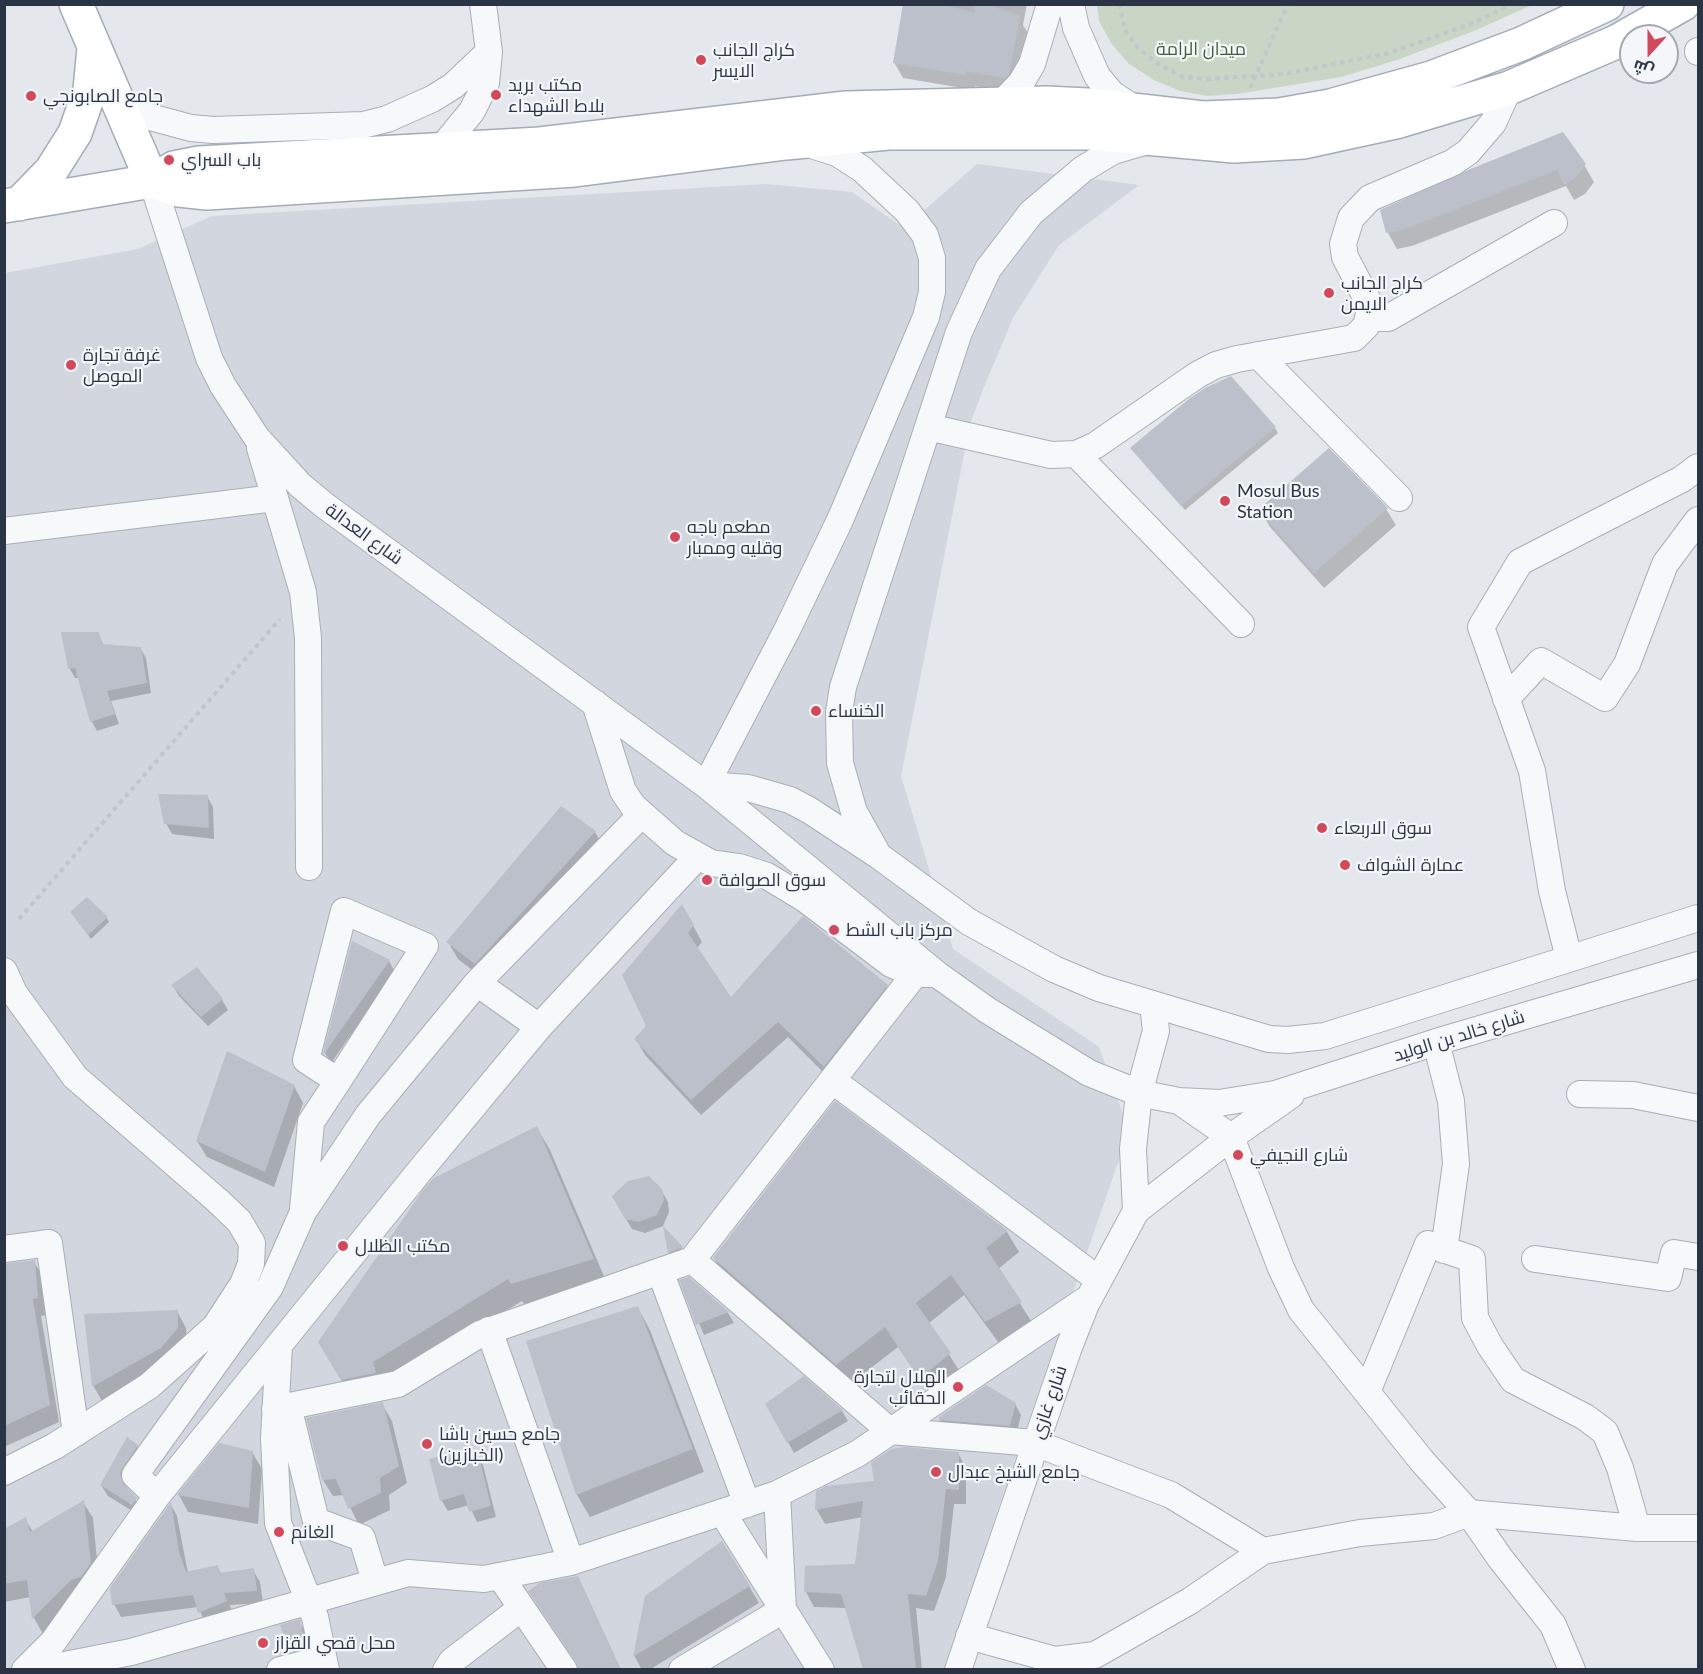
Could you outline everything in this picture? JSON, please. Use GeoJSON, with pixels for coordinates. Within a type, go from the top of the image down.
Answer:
{"type":"FeatureCollection","features":[{"type":"Feature","properties":{"kind":"main road"},"geometry":{"type":"LineString","coordinates":[[76,4],[152,180],[179,190],[207,193],[484,177],[655,162],[786,142],[888,133],[961,131],[1089,133],[1234,146],[1304,142],[1396,123],[1509,88],[1616,42],[1683,4]]}},
{"type":"Feature","properties":{"kind":"main road"},"geometry":{"type":"LineString","coordinates":[[12,205],[152,180],[174,168],[199,163],[440,150],[607,137],[771,115],[846,108],[1002,103],[1088,105],[1194,118],[1279,115],[1330,106],[1431,78],[1521,44],[1607,4]]}},
{"type":"Feature","properties":{"kind":"main road"},"geometry":{"type":"LineString","coordinates":[[12,205],[51,171],[75,133],[90,90],[94,45]]}},
{"type":"Feature","properties":{"kind":"street"},"geometry":{"type":"LineString","coordinates":[[440,150],[480,98],[487,75],[489,52],[483,4]]}},
{"type":"Feature","properties":{"kind":"street"},"geometry":{"type":"LineString","coordinates":[[1002,103],[1032,64],[1050,4]]}},
{"type":"Feature","properties":{"kind":"street"},"geometry":{"type":"LineString","coordinates":[[1071,4],[1076,28],[1097,76],[1112,94],[1138,111]]}},
{"type":"Feature","properties":{"kind":"street"},"geometry":{"type":"LineString","coordinates":[[117,99],[150,117],[191,128],[213,130],[363,125],[387,119],[432,99],[453,86],[489,52]]}},
{"type":"Feature","properties":{"kind":"street"},"geometry":{"type":"LineString","coordinates":[[928,427],[1051,455],[1076,454],[1096,445],[1197,375],[1237,359],[1346,342],[1361,333],[1369,318],[1368,301],[1345,257],[1344,237],[1351,218],[1370,198],[1452,164],[1468,152],[1493,123],[1509,88]]}},
{"type":"Feature","properties":{"kind":"street"},"geometry":{"type":"LineString","coordinates":[[879,856],[866,835],[846,788],[840,763],[839,712],[850,662],[972,300],[1008,240],[1056,190],[1083,169],[1113,151],[1137,142],[1164,141]]}},
{"type":"Feature","properties":{"kind":"street"},"geometry":{"type":"LineString","coordinates":[[786,142],[814,144],[837,153],[886,189],[926,235],[932,258],[932,292],[926,317],[827,548],[787,630],[706,784],[748,788],[790,800],[828,821],[879,856],[928,895],[1011,947],[1099,988],[1269,1039],[1307,1040],[1342,1031],[1698,918]]}},
{"type":"Feature","properties":{"kind":"street","name":"شارع العدالة"},"geometry":{"type":"LineString","coordinates":[[152,180],[209,358],[223,386],[257,438],[285,470],[324,506],[706,784],[926,974]]}},
{"type":"Feature","properties":{"kind":"street"},"geometry":{"type":"LineString","coordinates":[[1369,318],[1388,318],[1554,223]]}},
{"type":"Feature","properties":{"kind":"street"},"geometry":{"type":"LineString","coordinates":[[1258,356],[1399,498]]}},
{"type":"Feature","properties":{"kind":"street"},"geometry":{"type":"LineString","coordinates":[[257,438],[303,592],[308,638],[309,867]]}},
{"type":"Feature","properties":{"kind":"street"},"geometry":{"type":"LineString","coordinates":[[1076,454],[1241,624]]}},
{"type":"Feature","properties":{"kind":"street"},"geometry":{"type":"LineString","coordinates":[[1569,958],[1552,891],[1532,771],[1481,627],[1520,562],[1682,480],[1698,467]]}},
{"type":"Feature","properties":{"kind":"street"},"geometry":{"type":"LineString","coordinates":[[4,531],[275,498]]}},
{"type":"Feature","properties":{"kind":"street"},"geometry":{"type":"LineString","coordinates":[[1506,699],[1541,661],[1605,698],[1627,664],[1665,564],[1698,520]]}},
{"type":"Feature","properties":{"kind":"street"},"geometry":{"type":"LineString","coordinates":[[595,703],[623,791],[642,814],[675,843],[697,857],[767,876],[805,899],[891,964],[926,974],[1089,1073],[1139,1093],[1179,1101],[1231,1137],[1281,1268],[1301,1310],[1422,1461],[1469,1513],[1500,1558],[1553,1625],[1572,1670]]}},
{"type":"Feature","properties":{"kind":"street"},"geometry":{"type":"LineString","coordinates":[[157,1496],[135,1475],[270,1287],[303,1212],[368,1115],[477,982],[642,814]]}},
{"type":"Feature","properties":{"kind":"street"},"geometry":{"type":"LineString","coordinates":[[25,1670],[52,1642],[157,1496],[539,1027],[697,857]]}},
{"type":"Feature","properties":{"kind":"street"},"geometry":{"type":"LineString","coordinates":[[303,1212],[311,1122],[338,1081],[425,945],[344,911],[306,1060],[338,1081]]}},
{"type":"Feature","properties":{"kind":"street","name":"شارع خالد بن الوليد"},"geometry":{"type":"LineString","coordinates":[[1179,1101],[1219,1103],[1275,1095],[1437,1042],[1698,964]]}},
{"type":"Feature","properties":{"kind":"street"},"geometry":{"type":"LineString","coordinates":[[4,971],[14,993],[75,1077],[218,1201],[239,1221],[252,1243],[251,1264],[243,1284],[215,1327],[149,1386],[76,1433],[4,1472]]}},
{"type":"Feature","properties":{"kind":"street"},"geometry":{"type":"LineString","coordinates":[[282,1407],[398,1384],[489,1330],[692,1260],[832,1080],[926,974]]}},
{"type":"Feature","properties":{"kind":"street"},"geometry":{"type":"LineString","coordinates":[[477,982],[539,1027]]}},
{"type":"Feature","properties":{"kind":"street"},"geometry":{"type":"LineString","coordinates":[[1136,1211],[1133,1149],[1139,1093],[1156,1031],[1153,1005]]}},
{"type":"Feature","properties":{"kind":"street"},"geometry":{"type":"LineString","coordinates":[[1437,1042],[1450,1101],[1456,1164],[1444,1250]]}},
{"type":"Feature","properties":{"kind":"street"},"geometry":{"type":"LineString","coordinates":[[39,1670],[131,1652],[308,1599],[408,1573],[484,1579],[571,1562],[777,1494],[856,1454],[1094,1288],[832,1080]]}},
{"type":"Feature","properties":{"kind":"street","name":"شارع غازي"},"geometry":{"type":"LineString","coordinates":[[958,1670],[1069,1347],[1094,1288],[1136,1211],[1231,1137],[1305,1086]]}},
{"type":"Feature","properties":{"kind":"street"},"geometry":{"type":"LineString","coordinates":[[1580,1094],[1633,1095],[1698,1108]]}},
{"type":"Feature","properties":{"kind":"street"},"geometry":{"type":"LineString","coordinates":[[4,1249],[49,1243],[76,1433]]}},
{"type":"Feature","properties":{"kind":"street"},"geometry":{"type":"LineString","coordinates":[[1367,1392],[1428,1244],[1472,1259],[1475,1318],[1513,1380],[1585,1417],[1605,1432],[1620,1468],[1637,1528]]}},
{"type":"Feature","properties":{"kind":"street"},"geometry":{"type":"LineString","coordinates":[[1535,1259],[1668,1278],[1674,1254],[1698,1257]]}},
{"type":"Feature","properties":{"kind":"street"},"geometry":{"type":"LineString","coordinates":[[692,1260],[890,1431],[1035,1443],[1171,1495],[1263,1551]]}},
{"type":"Feature","properties":{"kind":"street"},"geometry":{"type":"LineString","coordinates":[[660,1271],[747,1504]]}},
{"type":"Feature","properties":{"kind":"street"},"geometry":{"type":"LineString","coordinates":[[489,1330],[571,1562]]}},
{"type":"Feature","properties":{"kind":"street"},"geometry":{"type":"LineString","coordinates":[[279,1345],[282,1407],[316,1521],[362,1538],[375,1581]]}},
{"type":"Feature","properties":{"kind":"street"},"geometry":{"type":"LineString","coordinates":[[280,1670],[324,1664],[315,1617],[278,1523],[274,1438],[282,1407]]}},
{"type":"Feature","properties":{"kind":"street"},"geometry":{"type":"LineString","coordinates":[[777,1494],[783,1610]]}},
{"type":"Feature","properties":{"kind":"street"},"geometry":{"type":"LineString","coordinates":[[722,1512],[821,1670]]}},
{"type":"Feature","properties":{"kind":"street"},"geometry":{"type":"LineString","coordinates":[[969,1636],[1065,1665],[1095,1655],[1190,1601],[1263,1551],[1360,1533],[1434,1526],[1469,1513],[1637,1528],[1698,1528]]}},
{"type":"Feature","properties":{"kind":"street"},"geometry":{"type":"LineString","coordinates":[[500,1576],[520,1609],[564,1670]]}},
{"type":"Feature","properties":{"kind":"street"},"geometry":{"type":"LineString","coordinates":[[446,1670],[452,1661],[520,1609]]}},
{"type":"Feature","properties":{"kind":"street"},"geometry":{"type":"LineString","coordinates":[[682,1670],[783,1610]]}},
{"type":"Feature","properties":{"kind":"path"},"geometry":{"type":"LineString","coordinates":[[1119,4],[1125,30],[1138,48],[1158,64],[1184,77],[1208,79],[1285,74],[1389,53],[1473,24],[1513,4]]}},
{"type":"Feature","properties":{"kind":"path"},"geometry":{"type":"LineString","coordinates":[[1237,118],[1288,4]]}},
{"type":"Feature","properties":{"kind":"path"},"geometry":{"type":"LineString","coordinates":[[19,919],[303,592]]}},
{"type":"Feature","properties":{"kind":"shaded area"},"geometry":{"type":"Polygon","coordinates":[[[977,164],[1139,185],[1059,245],[1013,318],[984,387],[970,424],[901,776],[953,949],[1099,1047],[1129,1131],[998,1509],[946,1669],[5,1670],[5,273],[138,249],[212,216],[766,184],[852,192],[904,228],[977,164]]]}},
{"type":"Feature","properties":{"kind":"green space","name":"ميدان الرامة"},"geometry":{"type":"Polygon","coordinates":[[[1097,4],[1532,5],[1474,31],[1397,60],[1341,77],[1237,94],[1207,96],[1180,91],[1154,80],[1129,64],[1111,43],[1099,21],[1097,4]]]}},
{"type":"Feature","properties":{"kind":"building"},"geometry":{"type":"Polygon","coordinates":[[[903,4],[940,4],[975,13],[975,4],[985,4],[1020,16],[1009,74],[1005,78],[966,71],[966,75],[893,63],[903,4]]]}},
{"type":"Feature","properties":{"kind":"building"},"geometry":{"type":"Polygon","coordinates":[[[1563,132],[1586,164],[1576,177],[1564,185],[1557,170],[1402,230],[1386,233],[1380,210],[1468,170],[1563,132]]]}},
{"type":"Feature","properties":{"kind":"building"},"geometry":{"type":"Polygon","coordinates":[[[1231,376],[1276,427],[1181,506],[1130,448],[1190,398],[1231,376]]]}},
{"type":"Feature","properties":{"kind":"building"},"geometry":{"type":"Polygon","coordinates":[[[1329,448],[1388,508],[1314,573],[1258,510],[1329,448]]]}},
{"type":"Feature","properties":{"kind":"building"},"geometry":{"type":"Polygon","coordinates":[[[61,632],[99,632],[102,644],[141,647],[147,683],[107,691],[115,714],[90,722],[75,668],[68,669],[61,632]]]}},
{"type":"Feature","properties":{"kind":"building"},"geometry":{"type":"Polygon","coordinates":[[[158,794],[208,795],[209,828],[164,824],[158,794]]]}},
{"type":"Feature","properties":{"kind":"building"},"geometry":{"type":"Polygon","coordinates":[[[561,806],[596,831],[475,964],[446,942],[561,806]]]}},
{"type":"Feature","properties":{"kind":"building"},"geometry":{"type":"Polygon","coordinates":[[[87,897],[108,917],[88,935],[70,912],[87,897]]]}},
{"type":"Feature","properties":{"kind":"building"},"geometry":{"type":"Polygon","coordinates":[[[682,904],[694,925],[688,933],[731,997],[803,916],[888,985],[824,1067],[778,1022],[691,1100],[634,1039],[646,1026],[622,975],[682,904]]]}},
{"type":"Feature","properties":{"kind":"building"},"geometry":{"type":"Polygon","coordinates":[[[352,941],[390,960],[324,1054],[323,1053],[352,941]]]}},
{"type":"Feature","properties":{"kind":"building"},"geometry":{"type":"Polygon","coordinates":[[[197,967],[223,999],[201,1017],[171,985],[197,967]]]}},
{"type":"Feature","properties":{"kind":"building"},"geometry":{"type":"Polygon","coordinates":[[[227,1051],[295,1085],[265,1172],[196,1141],[227,1051]]]}},
{"type":"Feature","properties":{"kind":"building"},"geometry":{"type":"Polygon","coordinates":[[[835,1101],[1008,1231],[986,1248],[1022,1302],[985,1322],[951,1275],[916,1303],[951,1353],[919,1379],[885,1327],[836,1365],[713,1258],[835,1101]]]}},
{"type":"Feature","properties":{"kind":"building"},"geometry":{"type":"Polygon","coordinates":[[[537,1126],[594,1259],[511,1284],[508,1279],[373,1362],[376,1373],[341,1380],[318,1342],[423,1190],[434,1178],[537,1126]]]}},
{"type":"Feature","properties":{"kind":"building"},"geometry":{"type":"Polygon","coordinates":[[[649,1176],[662,1189],[664,1200],[657,1215],[638,1222],[625,1219],[612,1196],[628,1181],[649,1176]]]}},
{"type":"Feature","properties":{"kind":"building"},"geometry":{"type":"Polygon","coordinates":[[[663,1226],[683,1247],[668,1253],[663,1226]]]}},
{"type":"Feature","properties":{"kind":"building"},"geometry":{"type":"Polygon","coordinates":[[[35,1260],[38,1298],[33,1299],[50,1405],[4,1426],[4,1264],[35,1260]]]}},
{"type":"Feature","properties":{"kind":"building"},"geometry":{"type":"Polygon","coordinates":[[[689,1277],[729,1312],[696,1325],[679,1280],[689,1277]]]}},
{"type":"Feature","properties":{"kind":"building"},"geometry":{"type":"Polygon","coordinates":[[[638,1306],[693,1449],[576,1495],[526,1341],[638,1306]]]}},
{"type":"Feature","properties":{"kind":"building"},"geometry":{"type":"Polygon","coordinates":[[[178,1310],[178,1328],[161,1348],[92,1387],[84,1314],[178,1310]]]}},
{"type":"Feature","properties":{"kind":"building"},"geometry":{"type":"Polygon","coordinates":[[[804,1376],[843,1410],[787,1443],[765,1404],[804,1376]]]}},
{"type":"Feature","properties":{"kind":"building"},"geometry":{"type":"Polygon","coordinates":[[[986,1385],[1016,1403],[1010,1426],[939,1420],[939,1417],[986,1385]]]}},
{"type":"Feature","properties":{"kind":"building"},"geometry":{"type":"Polygon","coordinates":[[[383,1402],[399,1466],[380,1478],[381,1493],[348,1509],[336,1479],[322,1480],[306,1418],[383,1402]]]}},
{"type":"Feature","properties":{"kind":"building"},"geometry":{"type":"Polygon","coordinates":[[[127,1437],[138,1445],[120,1473],[124,1485],[137,1498],[132,1505],[100,1485],[127,1437]]]}},
{"type":"Feature","properties":{"kind":"building"},"geometry":{"type":"Polygon","coordinates":[[[219,1443],[253,1451],[249,1508],[177,1495],[219,1443]]]}},
{"type":"Feature","properties":{"kind":"building"},"geometry":{"type":"Polygon","coordinates":[[[905,1447],[959,1452],[959,1490],[946,1489],[938,1561],[926,1596],[908,1594],[916,1670],[863,1670],[841,1594],[804,1592],[805,1566],[855,1564],[863,1501],[815,1510],[816,1491],[826,1486],[874,1481],[871,1462],[892,1449],[905,1447]]]}},
{"type":"Feature","properties":{"kind":"building"},"geometry":{"type":"Polygon","coordinates":[[[451,1453],[453,1459],[478,1453],[491,1506],[469,1512],[464,1494],[440,1501],[429,1459],[451,1453]]]}},
{"type":"Feature","properties":{"kind":"building"},"geometry":{"type":"Polygon","coordinates":[[[84,1500],[91,1563],[81,1577],[71,1580],[32,1619],[27,1580],[4,1584],[4,1529],[26,1517],[30,1532],[84,1500]]]}},
{"type":"Feature","properties":{"kind":"building"},"geometry":{"type":"Polygon","coordinates":[[[171,1502],[179,1552],[186,1572],[218,1565],[219,1573],[254,1568],[257,1591],[224,1593],[227,1601],[198,1613],[193,1595],[112,1605],[110,1588],[171,1502]]]}},
{"type":"Feature","properties":{"kind":"building"},"geometry":{"type":"Polygon","coordinates":[[[722,1541],[750,1586],[633,1657],[645,1596],[722,1541]]]}},
{"type":"Feature","properties":{"kind":"building"},"geometry":{"type":"Polygon","coordinates":[[[578,1576],[621,1670],[579,1670],[576,1662],[528,1591],[540,1583],[578,1576]]]}},
{"type":"Feature","properties":{"kind":"building"},"geometry":{"type":"Polygon","coordinates":[[[300,1619],[304,1640],[287,1644],[280,1625],[300,1619]]]}},
{"type":"Feature","properties":{"kind":"place","name":"كراج الجانب الايسر"},"geometry":{"type":"Point","coordinates":[701,60]}},
{"type":"Feature","properties":{"kind":"place","name":"مكتب بريد بلاط الشهداء"},"geometry":{"type":"Point","coordinates":[496,95]}},
{"type":"Feature","properties":{"kind":"place","name":"جامع الصابونجي"},"geometry":{"type":"Point","coordinates":[31,96]}},
{"type":"Feature","properties":{"kind":"place","name":"باب السراي"},"geometry":{"type":"Point","coordinates":[169,160]}},
{"type":"Feature","properties":{"kind":"place","name":"كراج الجانب الايمن"},"geometry":{"type":"Point","coordinates":[1329,293]}},
{"type":"Feature","properties":{"kind":"place","name":"غرفة تجارة الموصل"},"geometry":{"type":"Point","coordinates":[71,365]}},
{"type":"Feature","properties":{"kind":"place","name":"Mosul Bus Station"},"geometry":{"type":"Point","coordinates":[1225,501]}},
{"type":"Feature","properties":{"kind":"place","name":"مطعم باجه وقليه وممبار"},"geometry":{"type":"Point","coordinates":[675,537]}},
{"type":"Feature","properties":{"kind":"place","name":"الخنساء"},"geometry":{"type":"Point","coordinates":[816,711]}},
{"type":"Feature","properties":{"kind":"place","name":"سوق الاربعاء"},"geometry":{"type":"Point","coordinates":[1322,828]}},
{"type":"Feature","properties":{"kind":"place","name":"عمارة الشواف"},"geometry":{"type":"Point","coordinates":[1345,865]}},
{"type":"Feature","properties":{"kind":"place","name":"سوق الصوافة"},"geometry":{"type":"Point","coordinates":[707,880]}},
{"type":"Feature","properties":{"kind":"place","name":"مركز باب الشط"},"geometry":{"type":"Point","coordinates":[834,930]}},
{"type":"Feature","properties":{"kind":"place","name":"شارع النجيفي"},"geometry":{"type":"Point","coordinates":[1238,1155]}},
{"type":"Feature","properties":{"kind":"place","name":"مكتب الظلال"},"geometry":{"type":"Point","coordinates":[343,1246]}},
{"type":"Feature","properties":{"kind":"place","name":"الهلال لتجارة الحقائب"},"geometry":{"type":"Point","coordinates":[958,1387]}},
{"type":"Feature","properties":{"kind":"place","name":"جامع حسين باشا (الخبازين)"},"geometry":{"type":"Point","coordinates":[427,1444]}},
{"type":"Feature","properties":{"kind":"place","name":"جامع الشيخ عبدال"},"geometry":{"type":"Point","coordinates":[936,1472]}},
{"type":"Feature","properties":{"kind":"place","name":"الغانم"},"geometry":{"type":"Point","coordinates":[279,1532]}},
{"type":"Feature","properties":{"kind":"place","name":"محل قصي القزاز"},"geometry":{"type":"Point","coordinates":[263,1643]}}]}
